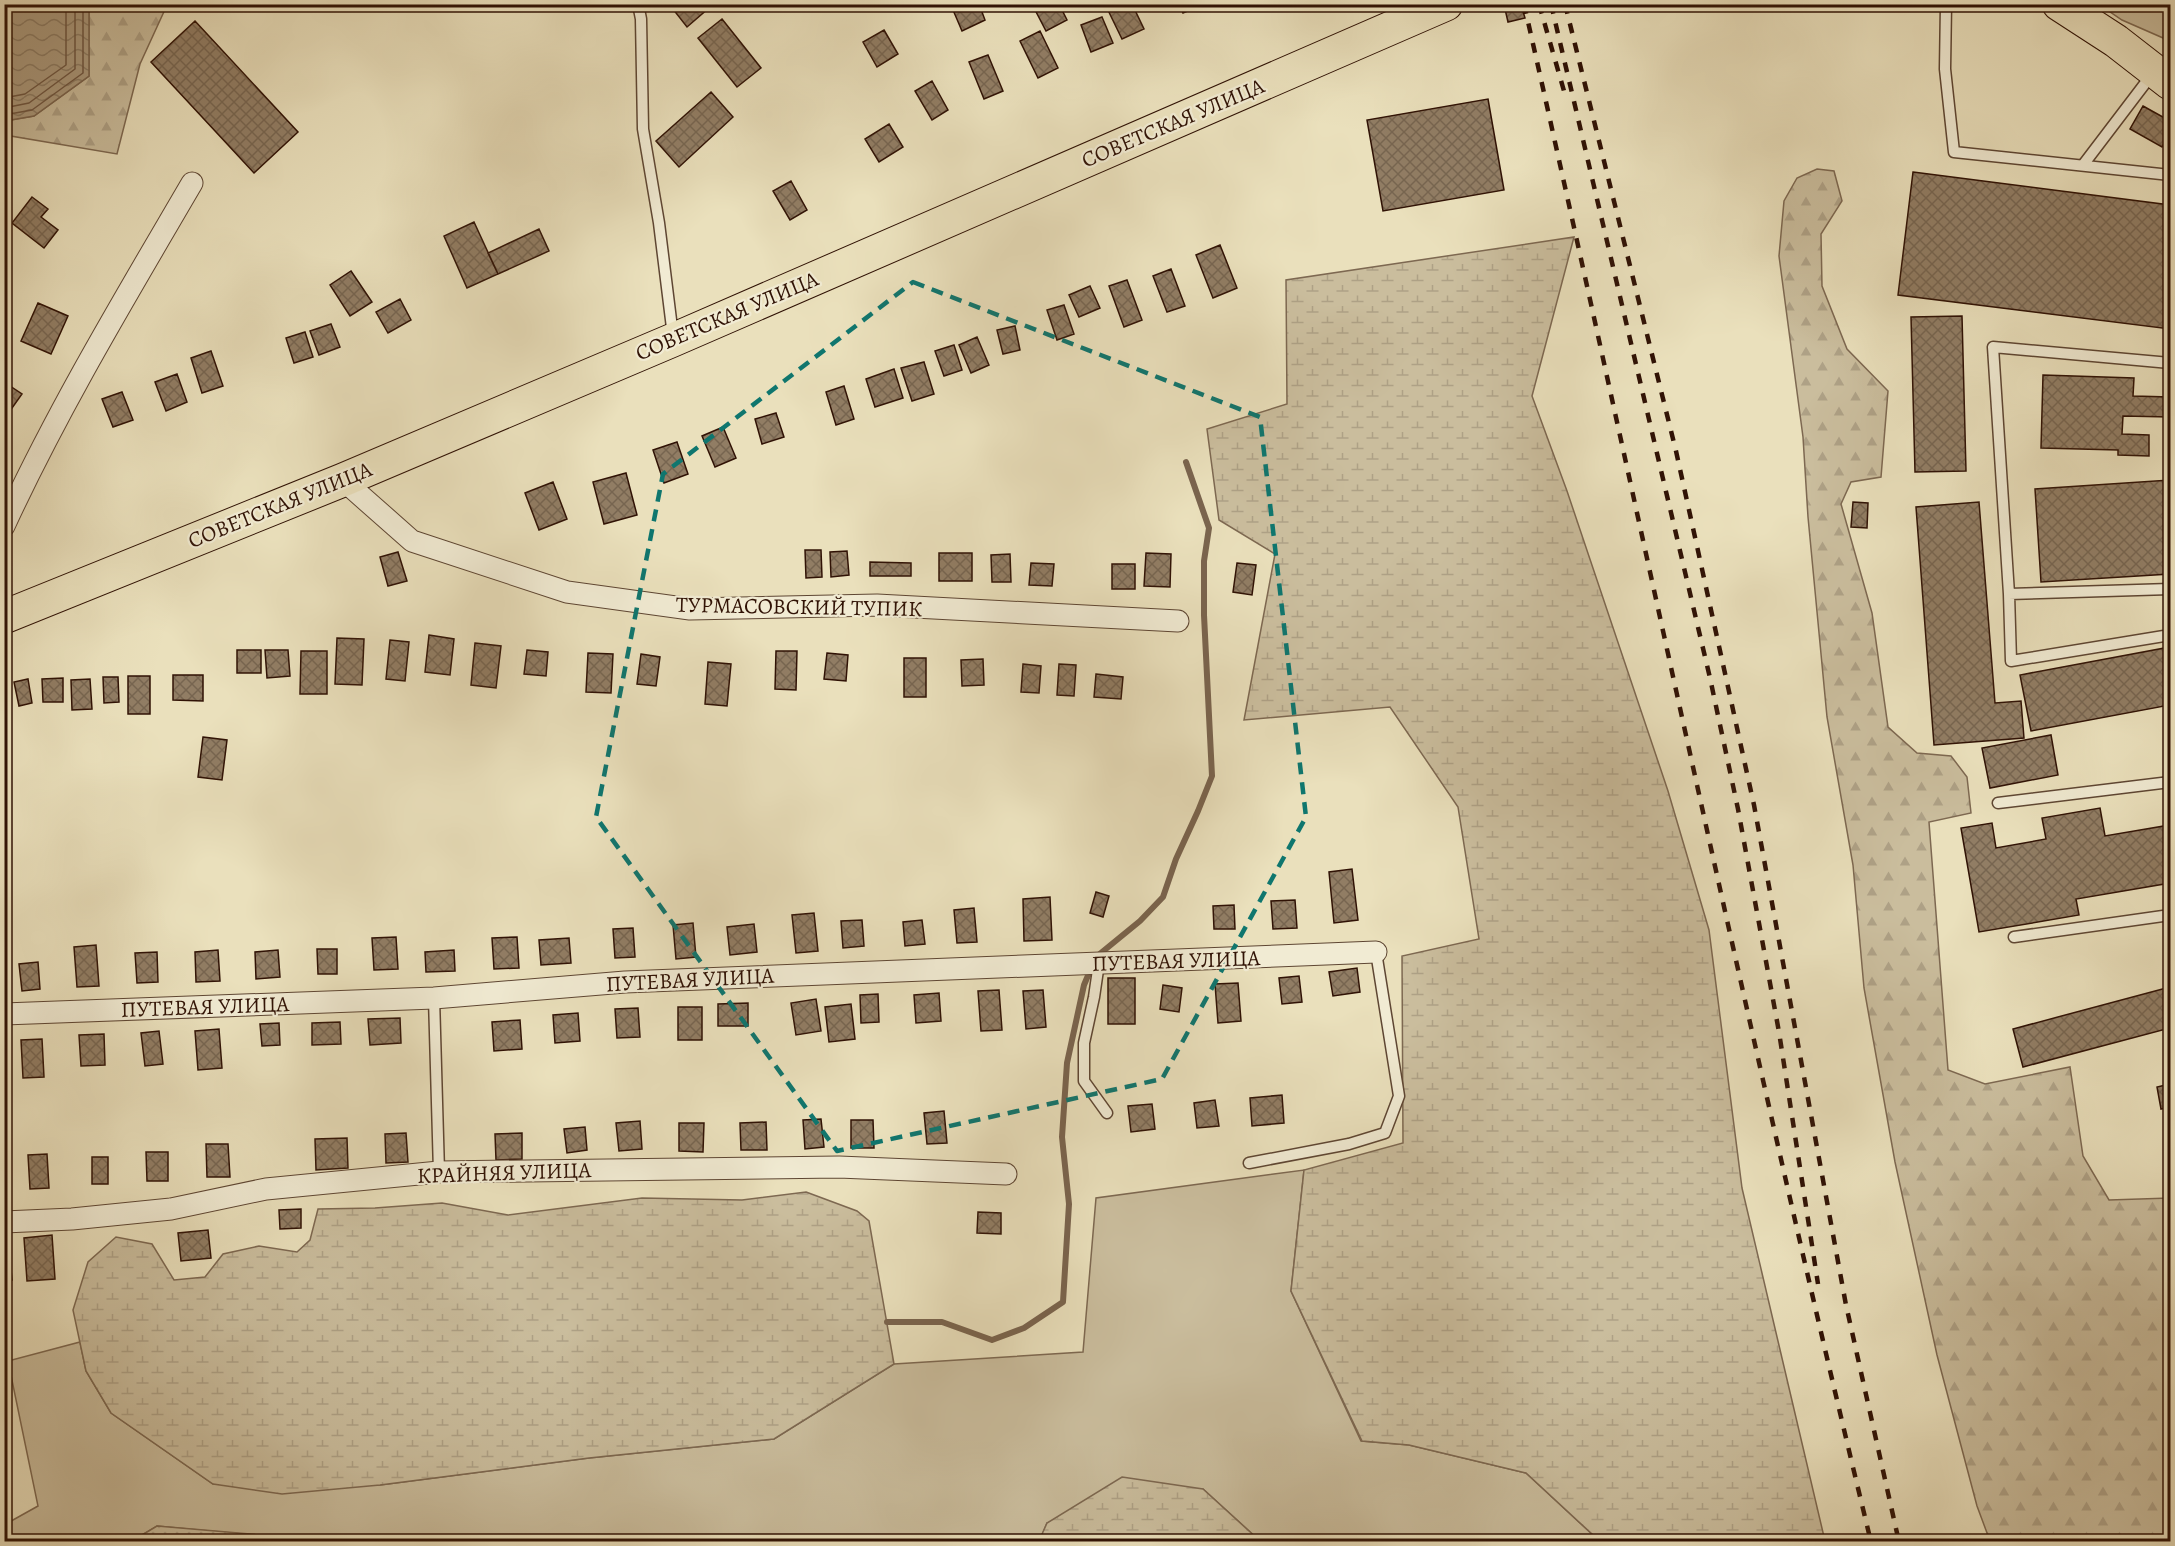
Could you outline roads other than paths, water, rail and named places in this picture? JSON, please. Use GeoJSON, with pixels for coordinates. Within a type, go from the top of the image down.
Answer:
{"type":"FeatureCollection","features":[{"type":"Feature","properties":{"kind":"main road","name":"СОВЕТСКАЯ УЛИЦА"},"geometry":{"type":"LineString","coordinates":[[4,617],[343,480],[673,340],[1446,4]]}},
{"type":"Feature","properties":{"kind":"main road"},"geometry":{"type":"LineString","coordinates":[[2059,4],[2116,41],[2163,77]]}},
{"type":"Feature","properties":{"kind":"street"},"geometry":{"type":"LineString","coordinates":[[4,526],[31,468],[96,348],[192,183]]}},
{"type":"Feature","properties":{"kind":"street","name":"ТУРМАСОВСКИЙ ТУПИК"},"geometry":{"type":"LineString","coordinates":[[343,480],[412,541],[567,592],[690,609],[877,606],[1178,621]]}},
{"type":"Feature","properties":{"kind":"street","name":"ПУТЕВАЯ УЛИЦА"},"geometry":{"type":"LineString","coordinates":[[4,1014],[434,998],[625,982],[1376,952]]}},
{"type":"Feature","properties":{"kind":"street","name":"КРАЙНЯЯ УЛИЦА"},"geometry":{"type":"LineString","coordinates":[[4,1221],[72,1219],[171,1209],[266,1189],[439,1172],[839,1167],[1006,1174]]}},
{"type":"Feature","properties":{"kind":"lane"},"geometry":{"type":"LineString","coordinates":[[638,4],[641,19],[643,129],[659,223],[673,340]]}},
{"type":"Feature","properties":{"kind":"lane"},"geometry":{"type":"LineString","coordinates":[[1946,4],[1946,69],[1954,152],[2170,175]]}},
{"type":"Feature","properties":{"kind":"lane"},"geometry":{"type":"LineString","coordinates":[[2083,165],[2163,77]]}},
{"type":"Feature","properties":{"kind":"lane"},"geometry":{"type":"LineString","coordinates":[[2170,363],[1993,347],[2009,594],[2011,661],[2170,635]]}},
{"type":"Feature","properties":{"kind":"lane"},"geometry":{"type":"LineString","coordinates":[[2009,594],[2170,589]]}},
{"type":"Feature","properties":{"kind":"lane"},"geometry":{"type":"LineString","coordinates":[[1998,803],[2170,782]]}},
{"type":"Feature","properties":{"kind":"lane"},"geometry":{"type":"LineString","coordinates":[[2014,937],[2170,915]]}},
{"type":"Feature","properties":{"kind":"lane"},"geometry":{"type":"LineString","coordinates":[[1249,1163],[1349,1144],[1385,1134],[1399,1096],[1376,952]]}},
{"type":"Feature","properties":{"kind":"lane"},"geometry":{"type":"LineString","coordinates":[[1091,964],[1094,997],[1084,1043],[1084,1081],[1107,1113]]}},
{"type":"Feature","properties":{"kind":"lane"},"geometry":{"type":"LineString","coordinates":[[434,998],[439,1172]]}},
{"type":"Feature","properties":{"kind":"water"},"geometry":{"type":"Polygon","coordinates":[[[5,4],[89,5],[89,76],[34,116],[5,121],[5,4]]]}},
{"type":"Feature","properties":{"kind":"waterway"},"geometry":{"type":"LineString","coordinates":[[1096,957],[1140,921],[1163,897],[1176,859],[1212,776],[1204,615],[1204,561],[1209,528],[1186,462]]}},
{"type":"Feature","properties":{"kind":"waterway"},"geometry":{"type":"LineString","coordinates":[[887,1322],[942,1322],[992,1340],[1024,1328],[1063,1302],[1069,1204],[1062,1137],[1067,1063],[1084,985],[1092,966]]}},
{"type":"Feature","properties":{"kind":"railway"},"geometry":{"type":"LineString","coordinates":[[1524,4],[1737,966],[1871,1542]]}},
{"type":"Feature","properties":{"kind":"railway"},"geometry":{"type":"LineString","coordinates":[[1539,4],[1564,91]]}},
{"type":"Feature","properties":{"kind":"railway"},"geometry":{"type":"LineString","coordinates":[[1551,4],[1710,678],[1738,809],[1779,1032],[1818,1284]]}},
{"type":"Feature","properties":{"kind":"railway"},"geometry":{"type":"LineString","coordinates":[[1565,4],[1676,451],[1754,805],[1846,1305],[1899,1542]]}}]}
